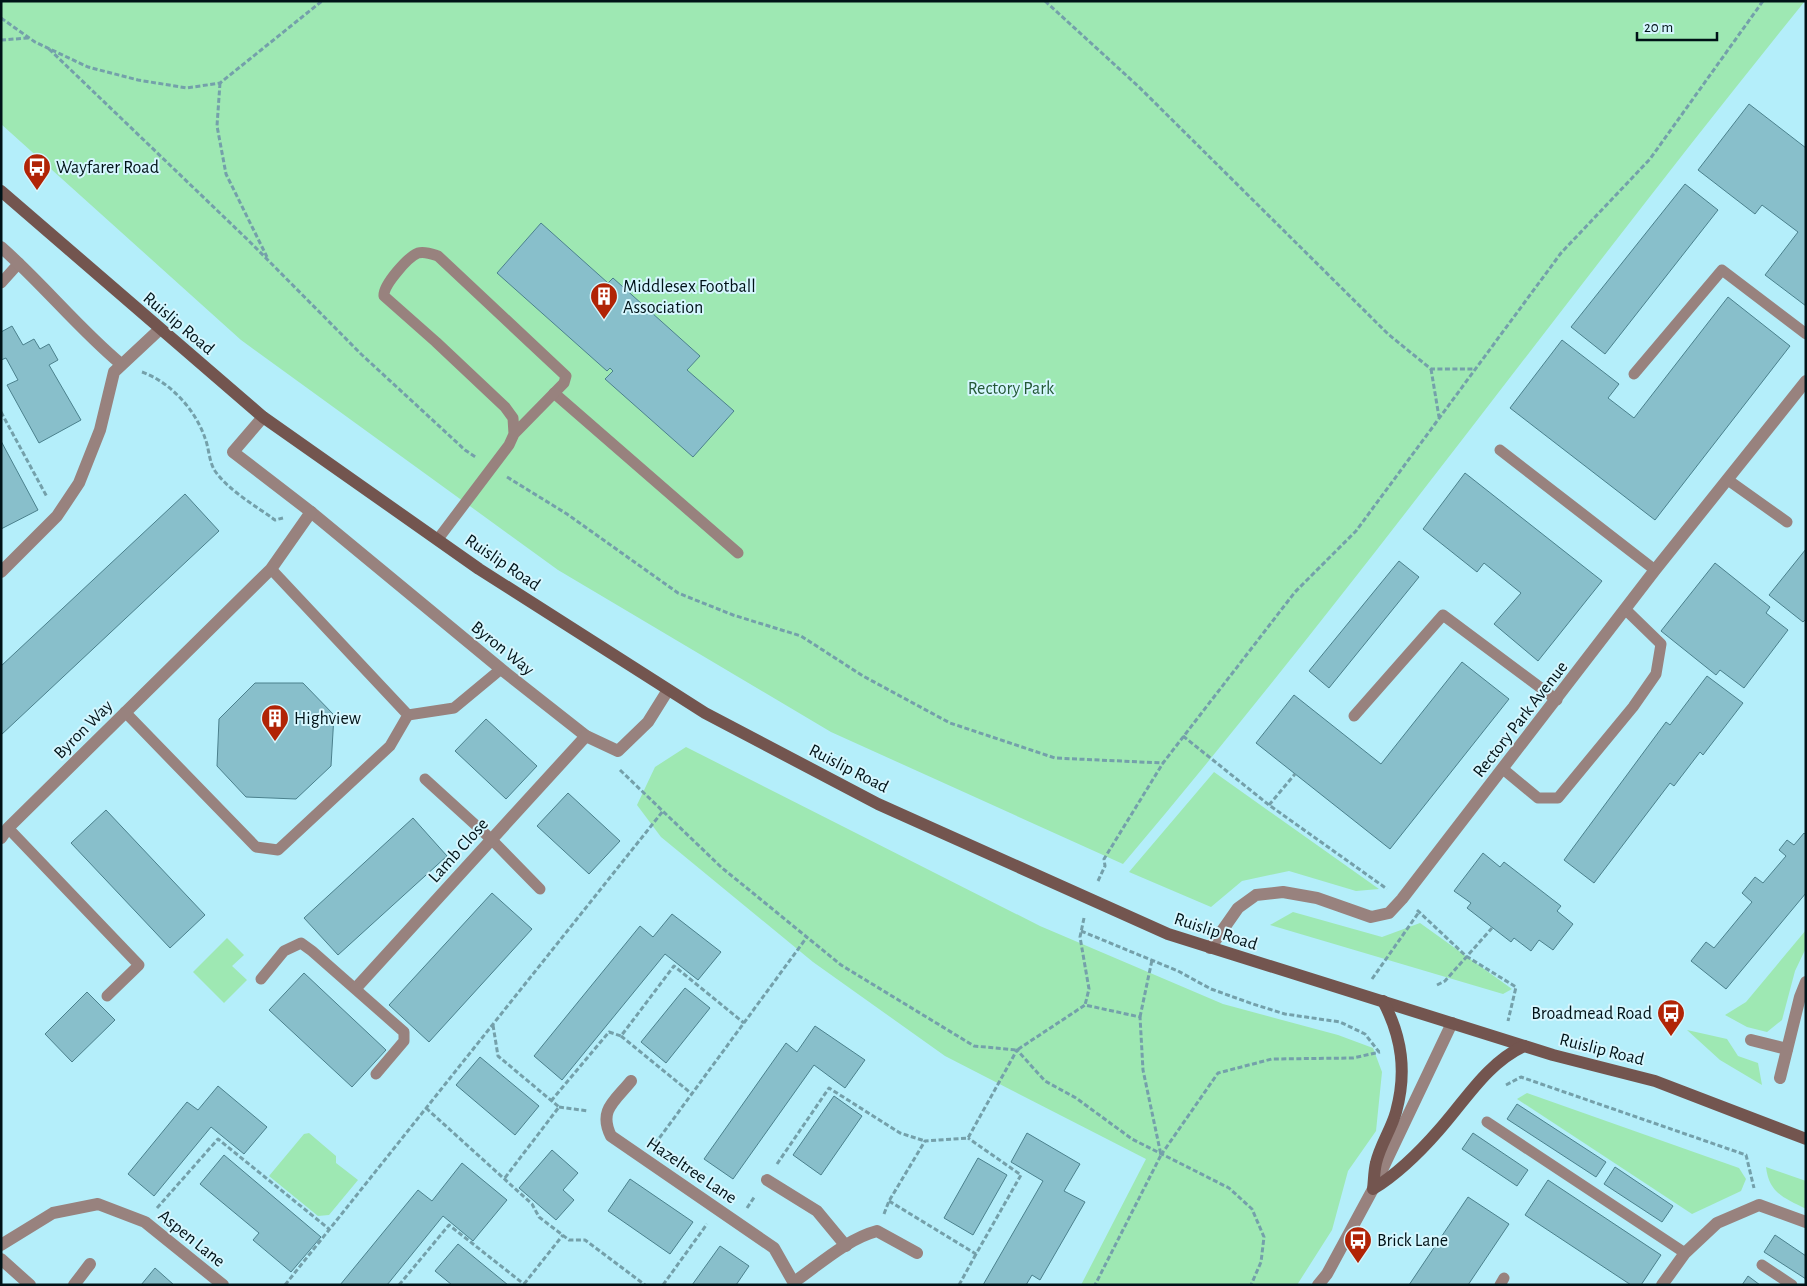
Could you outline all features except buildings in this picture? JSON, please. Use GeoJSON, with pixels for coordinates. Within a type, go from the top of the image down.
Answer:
{"type":"FeatureCollection","features":[{"type":"Feature","properties":{"kind":"main road","name":"Ruislip Road"},"geometry":{"type":"LineString","coordinates":[[1,191],[263,416],[479,569],[705,713],[878,804],[1168,934],[1524,1046],[1654,1081],[1806,1139]]}},
{"type":"Feature","properties":{"kind":"main road"},"geometry":{"type":"LineString","coordinates":[[1373,1189],[1376,1162],[1396,1113],[1402,1080],[1403,1058],[1395,1024],[1382,1001]]}},
{"type":"Feature","properties":{"kind":"main road"},"geometry":{"type":"LineString","coordinates":[[1373,1189],[1399,1173],[1439,1131],[1499,1061],[1524,1046]]}},
{"type":"Feature","properties":{"kind":"street"},"geometry":{"type":"LineString","coordinates":[[1,247],[19,263],[99,346],[121,364]]}},
{"type":"Feature","properties":{"kind":"street"},"geometry":{"type":"LineString","coordinates":[[1,572],[57,516],[79,483],[100,430],[114,372],[160,329]]}},
{"type":"Feature","properties":{"kind":"street","name":"Rectory Park Avenue"},"geometry":{"type":"LineString","coordinates":[[1210,948],[1238,908],[1256,896],[1283,892],[1317,898],[1371,917],[1389,913],[1402,899],[1557,700],[1655,570],[1806,381]]}},
{"type":"Feature","properties":{"kind":"street","name":"Byron Way"},"geometry":{"type":"LineString","coordinates":[[263,416],[233,452],[311,512],[500,669],[586,736],[618,751],[648,722],[668,690]]}},
{"type":"Feature","properties":{"kind":"street","name":"Byron Way"},"geometry":{"type":"LineString","coordinates":[[4,833],[271,569],[311,512]]}},
{"type":"Feature","properties":{"kind":"street","name":"Lamb Close"},"geometry":{"type":"LineString","coordinates":[[356,988],[586,736]]}},
{"type":"Feature","properties":{"kind":"street"},"geometry":{"type":"LineString","coordinates":[[1780,1078],[1806,982]]}},
{"type":"Feature","properties":{"kind":"street"},"geometry":{"type":"LineString","coordinates":[[1318,1285],[1327,1274],[1373,1189],[1452,1022]]}},
{"type":"Feature","properties":{"kind":"street"},"geometry":{"type":"LineString","coordinates":[[1751,1040],[1787,1049]]}},
{"type":"Feature","properties":{"kind":"street"},"geometry":{"type":"LineString","coordinates":[[605,1113],[631,1081]]}},
{"type":"Feature","properties":{"kind":"street","name":"Hazeltree Lane"},"geometry":{"type":"LineString","coordinates":[[605,1113],[605,1124],[611,1136],[774,1248],[795,1283],[846,1246],[867,1233],[877,1231]]}},
{"type":"Feature","properties":{"kind":"street"},"geometry":{"type":"LineString","coordinates":[[766,1180],[817,1211],[846,1246]]}},
{"type":"Feature","properties":{"kind":"street","name":"Aspen Lane"},"geometry":{"type":"LineString","coordinates":[[1,1245],[53,1213],[98,1204],[145,1222],[223,1285]]}},
{"type":"Feature","properties":{"kind":"street"},"geometry":{"type":"LineString","coordinates":[[1662,1285],[1685,1253],[1717,1223],[1759,1205],[1795,1216],[1806,1222]]}},
{"type":"Feature","properties":{"kind":"street"},"geometry":{"type":"LineString","coordinates":[[877,1231],[917,1253]]}},
{"type":"Feature","properties":{"kind":"street"},"geometry":{"type":"LineString","coordinates":[[1,1259],[30,1285]]}},
{"type":"Feature","properties":{"kind":"street"},"geometry":{"type":"LineString","coordinates":[[74,1285],[90,1264]]}},
{"type":"Feature","properties":{"kind":"lane"},"geometry":{"type":"LineString","coordinates":[[438,540],[509,445],[514,434],[564,383],[566,376],[438,256],[423,252],[416,254],[391,278],[384,296],[436,342],[505,408],[513,418],[514,434]]}},
{"type":"Feature","properties":{"kind":"lane"},"geometry":{"type":"LineString","coordinates":[[1,283],[19,263]]}},
{"type":"Feature","properties":{"kind":"lane"},"geometry":{"type":"LineString","coordinates":[[1634,374],[1722,270],[1806,334]]}},
{"type":"Feature","properties":{"kind":"lane"},"geometry":{"type":"LineString","coordinates":[[554,393],[738,554]]}},
{"type":"Feature","properties":{"kind":"lane"},"geometry":{"type":"LineString","coordinates":[[1500,450],[1655,570]]}},
{"type":"Feature","properties":{"kind":"lane"},"geometry":{"type":"LineString","coordinates":[[1728,480],[1787,522]]}},
{"type":"Feature","properties":{"kind":"lane"},"geometry":{"type":"LineString","coordinates":[[271,569],[408,715]]}},
{"type":"Feature","properties":{"kind":"lane"},"geometry":{"type":"LineString","coordinates":[[1503,769],[1538,798],[1558,798],[1633,707],[1656,674],[1661,644],[1625,609]]}},
{"type":"Feature","properties":{"kind":"lane"},"geometry":{"type":"LineString","coordinates":[[1354,716],[1443,615],[1557,700]]}},
{"type":"Feature","properties":{"kind":"lane"},"geometry":{"type":"LineString","coordinates":[[408,715],[454,708],[500,669]]}},
{"type":"Feature","properties":{"kind":"lane"},"geometry":{"type":"LineString","coordinates":[[125,712],[256,847],[278,850],[390,746],[408,715]]}},
{"type":"Feature","properties":{"kind":"lane"},"geometry":{"type":"LineString","coordinates":[[425,780],[492,840],[540,890]]}},
{"type":"Feature","properties":{"kind":"lane"},"geometry":{"type":"LineString","coordinates":[[4,833],[139,965],[107,996]]}},
{"type":"Feature","properties":{"kind":"lane"},"geometry":{"type":"LineString","coordinates":[[261,979],[284,951],[301,943],[356,988],[404,1032],[404,1042],[376,1074]]}},
{"type":"Feature","properties":{"kind":"lane"},"geometry":{"type":"LineString","coordinates":[[1486,1122],[1685,1253]]}},
{"type":"Feature","properties":{"kind":"lane"},"geometry":{"type":"LineString","coordinates":[[1762,1265],[1792,1285]]}},
{"type":"Feature","properties":{"kind":"path"},"geometry":{"type":"LineString","coordinates":[[1,18],[49,49],[88,67],[138,80],[187,88],[220,83],[322,1]]}},
{"type":"Feature","properties":{"kind":"path"},"geometry":{"type":"LineString","coordinates":[[1045,1],[1139,87],[1388,334],[1431,369],[1475,369]]}},
{"type":"Feature","properties":{"kind":"path"},"geometry":{"type":"LineString","coordinates":[[1097,883],[1105,866],[1104,859],[1163,762],[1295,592],[1356,531],[1561,253],[1650,159],[1763,1]]}},
{"type":"Feature","properties":{"kind":"path"},"geometry":{"type":"LineString","coordinates":[[1,40],[30,38]]}},
{"type":"Feature","properties":{"kind":"path"},"geometry":{"type":"LineString","coordinates":[[49,49],[269,261],[361,354],[465,450],[567,514],[678,593],[733,615],[801,636],[863,676],[950,723],[1055,758],[1163,762]]}},
{"type":"Feature","properties":{"kind":"path"},"geometry":{"type":"LineString","coordinates":[[220,83],[217,126],[226,174],[269,261]]}},
{"type":"Feature","properties":{"kind":"path"},"geometry":{"type":"LineString","coordinates":[[1431,369],[1440,417]]}},
{"type":"Feature","properties":{"kind":"path"},"geometry":{"type":"LineString","coordinates":[[1,412],[57,516]]}},
{"type":"Feature","properties":{"kind":"path"},"geometry":{"type":"LineString","coordinates":[[1183,736],[1269,805],[1420,912],[1466,956],[1516,988],[1504,1039]]}},
{"type":"Feature","properties":{"kind":"path"},"geometry":{"type":"LineString","coordinates":[[613,763],[721,867],[841,965],[974,1046],[1017,1050],[1045,1081],[1076,1098],[1132,1139],[1229,1188],[1252,1208],[1264,1237],[1261,1262],[1251,1285]]}},
{"type":"Feature","properties":{"kind":"path"},"geometry":{"type":"LineString","coordinates":[[1269,805],[1295,774]]}},
{"type":"Feature","properties":{"kind":"path"},"geometry":{"type":"LineString","coordinates":[[285,1285],[663,811]]}},
{"type":"Feature","properties":{"kind":"path"},"geometry":{"type":"LineString","coordinates":[[1361,995],[1420,912]]}},
{"type":"Feature","properties":{"kind":"path"},"geometry":{"type":"LineString","coordinates":[[968,1138],[1017,1050],[1085,1005],[1089,989],[1080,937],[1084,917]]}},
{"type":"Feature","properties":{"kind":"path"},"geometry":{"type":"LineString","coordinates":[[1438,985],[1445,981],[1492,928]]}},
{"type":"Feature","properties":{"kind":"path"},"geometry":{"type":"LineString","coordinates":[[1081,931],[1178,971],[1211,989],[1253,1004],[1285,1014],[1340,1022],[1365,1034],[1379,1052]]}},
{"type":"Feature","properties":{"kind":"path"},"geometry":{"type":"LineString","coordinates":[[644,1159],[807,937]]}},
{"type":"Feature","properties":{"kind":"path"},"geometry":{"type":"LineString","coordinates":[[1152,960],[1140,1017],[1143,1070],[1161,1155]]}},
{"type":"Feature","properties":{"kind":"path"},"geometry":{"type":"LineString","coordinates":[[620,1036],[674,966],[744,1023]]}},
{"type":"Feature","properties":{"kind":"path"},"geometry":{"type":"LineString","coordinates":[[1085,1005],[1140,1017]]}},
{"type":"Feature","properties":{"kind":"path"},"geometry":{"type":"LineString","coordinates":[[493,1025],[498,1056],[551,1101],[559,1107],[605,1113]]}},
{"type":"Feature","properties":{"kind":"path"},"geometry":{"type":"LineString","coordinates":[[551,1101],[609,1032],[620,1036],[692,1094]]}},
{"type":"Feature","properties":{"kind":"path"},"geometry":{"type":"LineString","coordinates":[[1095,1285],[1161,1155],[1218,1073],[1272,1060],[1353,1058],[1379,1052],[1385,1053]]}},
{"type":"Feature","properties":{"kind":"path"},"geometry":{"type":"LineString","coordinates":[[1499,1089],[1521,1077],[1746,1155],[1759,1205]]}},
{"type":"Feature","properties":{"kind":"path"},"geometry":{"type":"LineString","coordinates":[[737,1223],[829,1088],[900,1133],[925,1141],[968,1138],[1021,1175],[959,1285]]}},
{"type":"Feature","properties":{"kind":"path"},"geometry":{"type":"LineString","coordinates":[[504,1179],[559,1107]]}},
{"type":"Feature","properties":{"kind":"path"},"geometry":{"type":"LineString","coordinates":[[426,1108],[532,1204],[539,1217],[569,1240],[585,1240],[645,1285]]}},
{"type":"Feature","properties":{"kind":"path"},"geometry":{"type":"LineString","coordinates":[[145,1222],[218,1139],[329,1229]]}},
{"type":"Feature","properties":{"kind":"path"},"geometry":{"type":"LineString","coordinates":[[877,1231],[889,1201],[925,1141]]}},
{"type":"Feature","properties":{"kind":"path"},"geometry":{"type":"LineString","coordinates":[[889,1201],[976,1254]]}},
{"type":"Feature","properties":{"kind":"path"},"geometry":{"type":"LineString","coordinates":[[663,1285],[718,1210]]}},
{"type":"Feature","properties":{"kind":"path"},"geometry":{"type":"LineString","coordinates":[[399,1285],[449,1225],[525,1284],[563,1235]]}},
{"type":"Feature","properties":{"kind":"green space","name":"Rectory Park"},"geometry":{"type":"Polygon","coordinates":[[[1,1],[1805,1],[1719,108],[1297,651],[1123,864],[831,732],[558,570],[241,340],[1,124],[1,1]]]}},
{"type":"Feature","properties":{"kind":"green space"},"geometry":{"type":"Polygon","coordinates":[[[686,747],[1040,926],[1223,1004],[1338,1035],[1373,1048],[1382,1072],[1376,1131],[1348,1171],[1332,1230],[1297,1285],[1081,1285],[1146,1159],[945,1056],[813,962],[661,837],[637,805],[655,767],[686,747]]]}},
{"type":"Feature","properties":{"kind":"green space"},"geometry":{"type":"Polygon","coordinates":[[[1214,772],[1379,889],[1356,891],[1289,871],[1242,881],[1211,907],[1129,872],[1214,772]]]}},
{"type":"Feature","properties":{"kind":"green space"},"geometry":{"type":"Polygon","coordinates":[[[1293,912],[1382,937],[1420,923],[1512,989],[1503,994],[1270,925],[1293,912]]]}},
{"type":"Feature","properties":{"kind":"green space"},"geometry":{"type":"Polygon","coordinates":[[[1806,930],[1806,948],[1795,971],[1782,1020],[1767,1032],[1747,1027],[1725,1015],[1746,1002],[1806,930]]]}},
{"type":"Feature","properties":{"kind":"green space"},"geometry":{"type":"Polygon","coordinates":[[[227,938],[244,955],[232,966],[247,980],[224,1003],[193,972],[227,938]]]}},
{"type":"Feature","properties":{"kind":"green space"},"geometry":{"type":"Polygon","coordinates":[[[1687,1030],[1727,1039],[1738,1056],[1758,1063],[1762,1085],[1720,1060],[1687,1030]]]}},
{"type":"Feature","properties":{"kind":"green space"},"geometry":{"type":"Polygon","coordinates":[[[1527,1093],[1739,1168],[1746,1179],[1741,1191],[1692,1214],[1517,1099],[1527,1093]]]}},
{"type":"Feature","properties":{"kind":"green space"},"geometry":{"type":"Polygon","coordinates":[[[309,1133],[336,1156],[336,1163],[358,1180],[329,1215],[318,1216],[269,1176],[304,1134],[309,1133]]]}},
{"type":"Feature","properties":{"kind":"green space"},"geometry":{"type":"Polygon","coordinates":[[[1766,1167],[1806,1181],[1806,1209],[1784,1198],[1774,1189],[1770,1183],[1766,1167]]]}},
{"type":"Feature","properties":{"kind":"place","name":"Wayfarer Road"},"geometry":{"type":"Point","coordinates":[37,191]}},
{"type":"Feature","properties":{"kind":"place","name":"Middlesex Football Association"},"geometry":{"type":"Point","coordinates":[604,320]}},
{"type":"Feature","properties":{"kind":"place","name":"Highview"},"geometry":{"type":"Point","coordinates":[275,742]}},
{"type":"Feature","properties":{"kind":"place","name":"Broadmead Road"},"geometry":{"type":"Point","coordinates":[1671,1037]}},
{"type":"Feature","properties":{"kind":"place","name":"Brick Lane"},"geometry":{"type":"Point","coordinates":[1358,1264]}}]}
